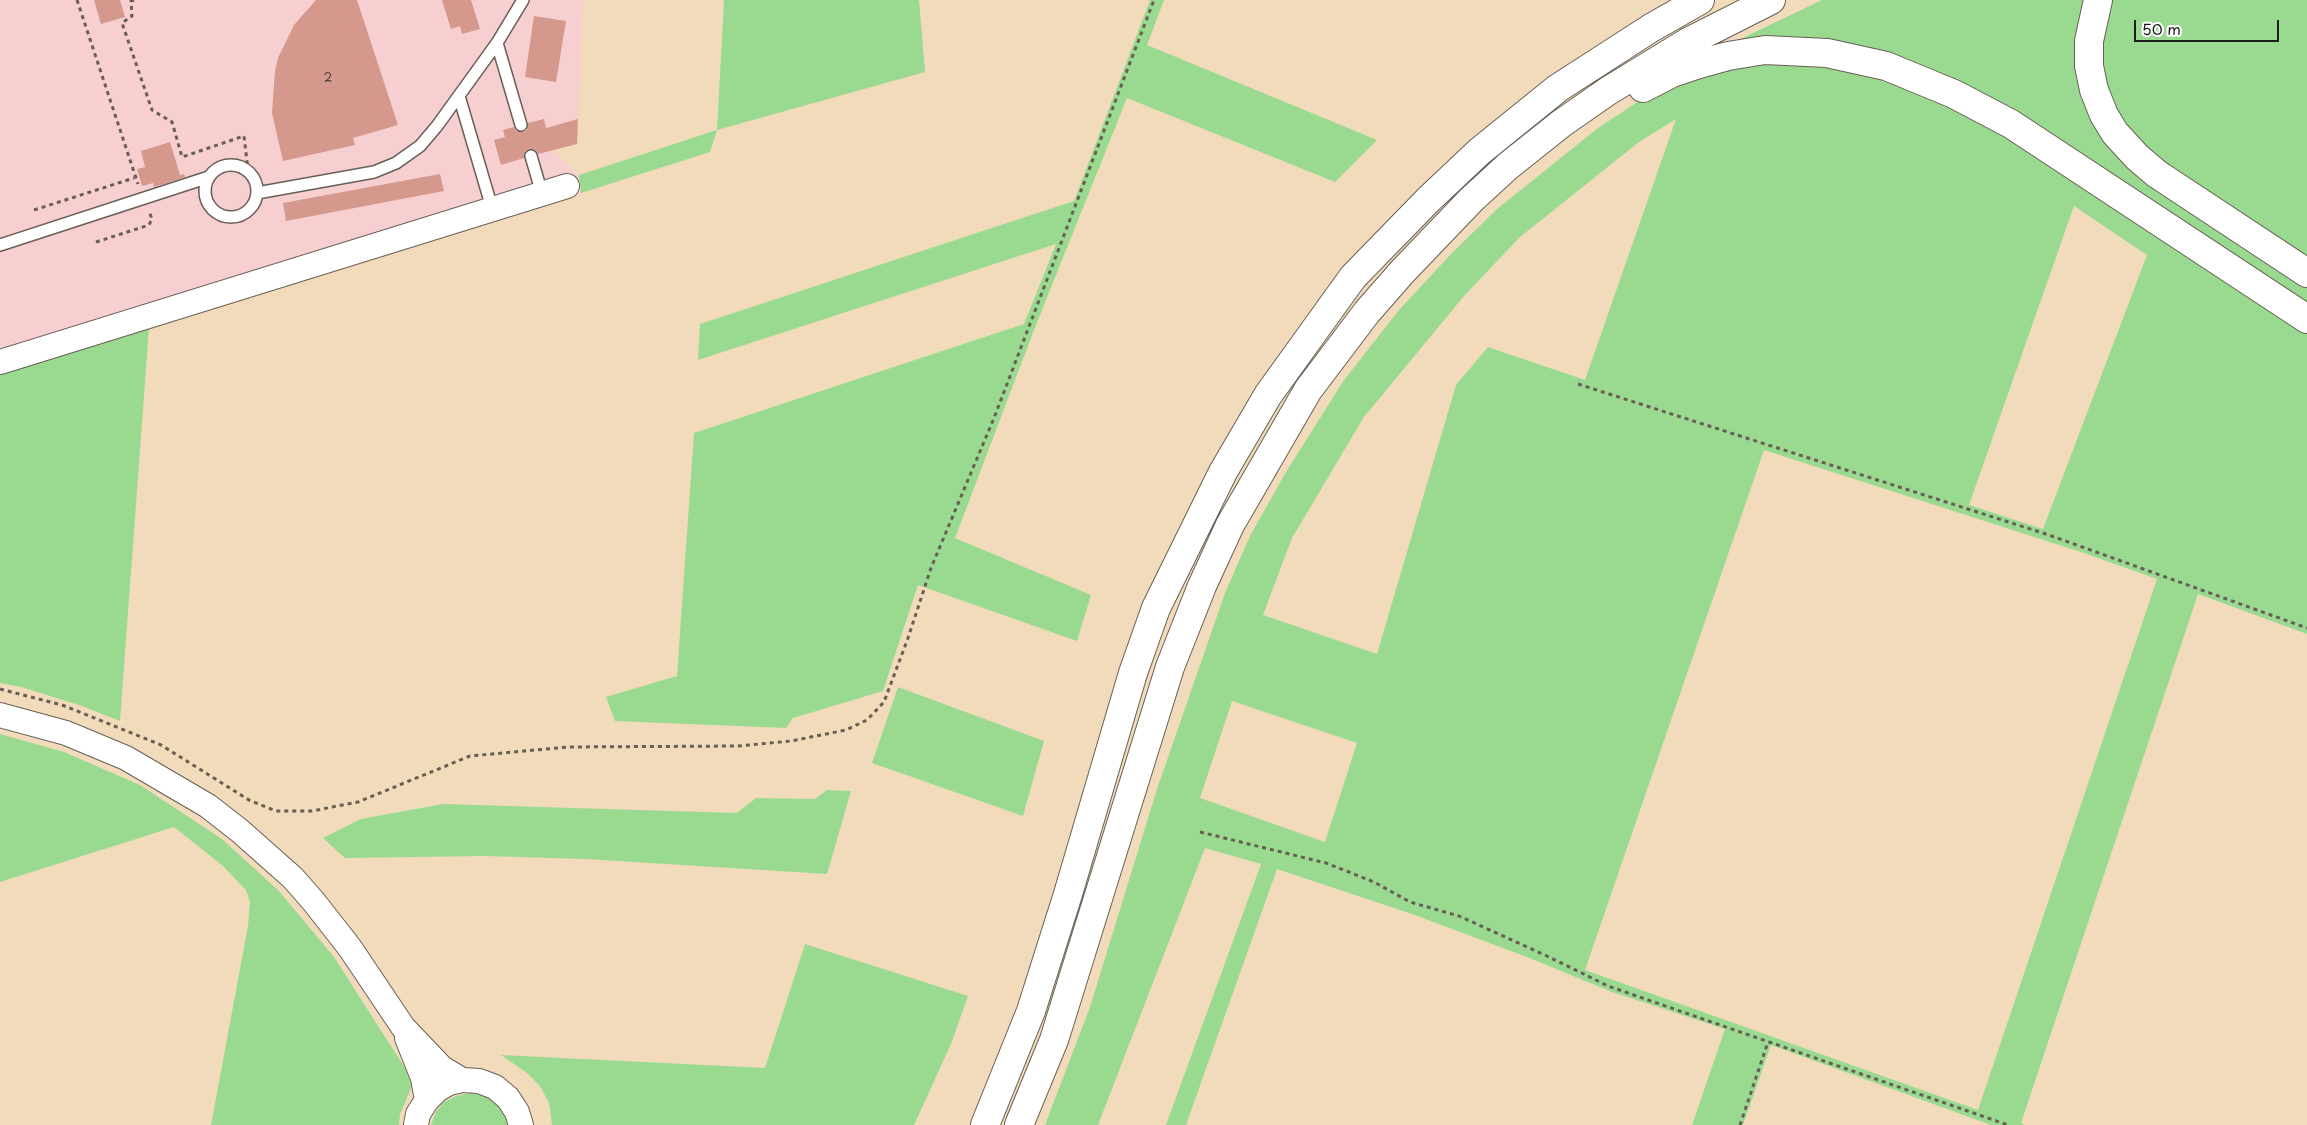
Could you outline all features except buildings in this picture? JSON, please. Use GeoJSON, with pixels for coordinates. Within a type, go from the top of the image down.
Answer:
{"type":"FeatureCollection","features":[{"type":"Feature","properties":{"kind":"highway"},"geometry":{"type":"LineString","coordinates":[[1650,28],[1665,6],[1672,0]]}},
{"type":"Feature","properties":{"kind":"highway"},"geometry":{"type":"LineString","coordinates":[[984,1125],[1031,1011],[1134,673],[1156,608],[1223,472],[1268,395],[1353,277],[1429,199],[1480,151],[1558,88],[1650,28],[1700,0]]}},
{"type":"Feature","properties":{"kind":"highway"},"geometry":{"type":"LineString","coordinates":[[1019,1125],[1057,1030],[1170,667],[1230,525],[1308,390],[1367,312],[1436,234],[1508,166],[1562,123],[1616,86],[1688,42],[1771,0]]}},
{"type":"Feature","properties":{"kind":"highway"},"geometry":{"type":"LineString","coordinates":[[2098,0],[2089,40],[2090,66],[2094,90],[2104,115],[2115,133],[2137,158],[2157,174],[2307,273]]}},
{"type":"Feature","properties":{"kind":"highway"},"geometry":{"type":"LineString","coordinates":[[1508,166],[1549,152],[1614,107],[1672,73],[1728,56],[1765,50],[1827,52],[1886,66],[1920,78],[2011,124],[2307,319]]}},
{"type":"Feature","properties":{"kind":"street"},"geometry":{"type":"LineString","coordinates":[[0,362],[567,186]]}},
{"type":"Feature","properties":{"kind":"street"},"geometry":{"type":"LineString","coordinates":[[0,715],[33,722],[99,746],[126,758],[208,806],[271,857],[314,902],[350,948],[403,1027],[442,1068],[450,1075],[462,1080],[479,1081],[495,1087],[508,1098],[517,1112],[521,1125]]}},
{"type":"Feature","properties":{"kind":"street"},"geometry":{"type":"LineString","coordinates":[[403,1027],[423,1078],[427,1100]]}},
{"type":"Feature","properties":{"kind":"street"},"geometry":{"type":"LineString","coordinates":[[416,1125],[418,1114],[427,1100],[443,1087],[462,1080]]}},
{"type":"Feature","properties":{"kind":"lane"},"geometry":{"type":"LineString","coordinates":[[258,193],[374,172],[396,163],[420,146],[459,96],[523,0]]}},
{"type":"Feature","properties":{"kind":"lane"},"geometry":{"type":"LineString","coordinates":[[496,42],[521,125]]}},
{"type":"Feature","properties":{"kind":"lane"},"geometry":{"type":"LineString","coordinates":[[459,96],[492,208]]}},
{"type":"Feature","properties":{"kind":"lane"},"geometry":{"type":"LineString","coordinates":[[531,156],[542,194]]}},
{"type":"Feature","properties":{"kind":"lane"},"geometry":{"type":"LineString","coordinates":[[0,246],[209,177],[223,166],[232,164],[248,170],[254,177],[258,193],[251,208],[244,214],[230,217],[221,215],[210,205],[206,198],[205,189],[209,177]]}},
{"type":"Feature","properties":{"kind":"path"},"geometry":{"type":"LineString","coordinates":[[76,0],[134,178],[145,198],[152,219],[149,225],[96,242]]}},
{"type":"Feature","properties":{"kind":"path"},"geometry":{"type":"LineString","coordinates":[[134,0],[131,1],[132,16],[122,23],[152,110],[172,122],[182,157],[244,136],[248,170]]}},
{"type":"Feature","properties":{"kind":"path"},"geometry":{"type":"LineString","coordinates":[[276,810],[312,811],[358,802],[470,756],[568,747],[738,746],[791,741],[846,730],[867,720],[884,702],[908,638],[930,568],[994,418],[1154,0]]}},
{"type":"Feature","properties":{"kind":"path"},"geometry":{"type":"LineString","coordinates":[[34,210],[134,178]]}},
{"type":"Feature","properties":{"kind":"path"},"geometry":{"type":"LineString","coordinates":[[1578,384],[2049,535],[2307,628]]}},
{"type":"Feature","properties":{"kind":"path"},"geometry":{"type":"LineString","coordinates":[[1200,832],[1326,863],[1374,882],[1410,902],[1459,916],[1608,986],[2008,1125]]}},
{"type":"Feature","properties":{"kind":"path"},"geometry":{"type":"LineString","coordinates":[[1740,1125],[1768,1042]]}},
{"type":"Feature","properties":{"kind":"shaded area"},"geometry":{"type":"Polygon","coordinates":[[[0,0],[583,0],[577,144],[553,150],[579,175],[581,193],[0,375],[0,0]]]}},
{"type":"Feature","properties":{"kind":"green space"},"geometry":{"type":"Polygon","coordinates":[[[724,0],[919,0],[925,72],[717,130],[724,0]]]}},
{"type":"Feature","properties":{"kind":"green space"},"geometry":{"type":"Polygon","coordinates":[[[1150,0],[1164,0],[1147,45],[1377,140],[1335,182],[1127,98],[1034,330],[955,538],[1091,595],[1077,641],[918,585],[883,691],[793,718],[786,728],[615,721],[606,697],[677,676],[694,433],[1024,324],[1056,244],[698,360],[700,324],[1074,201],[1150,0]]]}},
{"type":"Feature","properties":{"kind":"green space"},"geometry":{"type":"Polygon","coordinates":[[[1822,0],[2087,0],[2080,70],[2200,217],[2307,287],[2307,307],[1984,96],[1730,44],[1822,0]]]}},
{"type":"Feature","properties":{"kind":"green space"},"geometry":{"type":"Polygon","coordinates":[[[2109,0],[2307,0],[2307,264],[2134,142],[2108,100],[2099,39],[2109,0]]]}},
{"type":"Feature","properties":{"kind":"green space"},"geometry":{"type":"Polygon","coordinates":[[[1776,60],[1871,72],[1999,127],[2307,331],[2307,634],[2198,594],[2021,1123],[2025,1125],[1991,1125],[1771,1045],[1743,1125],[1692,1125],[1725,1029],[1612,992],[1527,957],[1412,914],[1277,869],[1186,1125],[1166,1125],[1261,864],[1205,848],[1098,1125],[1045,1125],[1090,1007],[1157,789],[1225,593],[1250,536],[1286,472],[1344,380],[1399,310],[1451,254],[1497,209],[1598,128],[1645,97],[1743,62],[1776,60]],[[1676,119],[1639,142],[1520,237],[1464,296],[1364,417],[1292,538],[1263,615],[1377,654],[1456,385],[1488,347],[1585,380],[1676,119]],[[2074,206],[1969,505],[2043,529],[2147,255],[2074,206]],[[1764,450],[1585,970],[1978,1110],[2157,579],[2084,553],[1764,450]],[[1232,701],[1200,798],[1325,842],[1357,743],[1232,701]]]}},
{"type":"Feature","properties":{"kind":"green space"},"geometry":{"type":"Polygon","coordinates":[[[717,130],[710,152],[581,193],[579,175],[717,130]]]}},
{"type":"Feature","properties":{"kind":"green space"},"geometry":{"type":"Polygon","coordinates":[[[149,328],[120,721],[82,706],[21,687],[0,683],[0,375],[149,328]]]}},
{"type":"Feature","properties":{"kind":"green space"},"geometry":{"type":"Polygon","coordinates":[[[898,687],[1044,741],[1023,816],[872,763],[898,687]]]}},
{"type":"Feature","properties":{"kind":"green space"},"geometry":{"type":"Polygon","coordinates":[[[0,734],[64,752],[140,785],[222,839],[279,891],[334,957],[405,1068],[412,1086],[400,1114],[399,1125],[211,1125],[248,926],[250,902],[246,890],[223,866],[174,827],[0,882],[0,734]]]}},
{"type":"Feature","properties":{"kind":"green space"},"geometry":{"type":"Polygon","coordinates":[[[827,790],[851,791],[827,874],[585,859],[485,856],[345,858],[323,838],[361,819],[443,804],[737,813],[756,798],[815,799],[827,790]]]}},
{"type":"Feature","properties":{"kind":"green space"},"geometry":{"type":"Polygon","coordinates":[[[805,944],[968,996],[951,1044],[914,1125],[552,1125],[549,1103],[540,1086],[527,1073],[501,1055],[765,1068],[805,944]]]}},
{"type":"Feature","properties":{"kind":"green space"},"geometry":{"type":"Polygon","coordinates":[[[470,1093],[483,1095],[496,1102],[505,1113],[510,1125],[431,1125],[436,1112],[444,1102],[456,1096],[470,1093]]]}}]}
